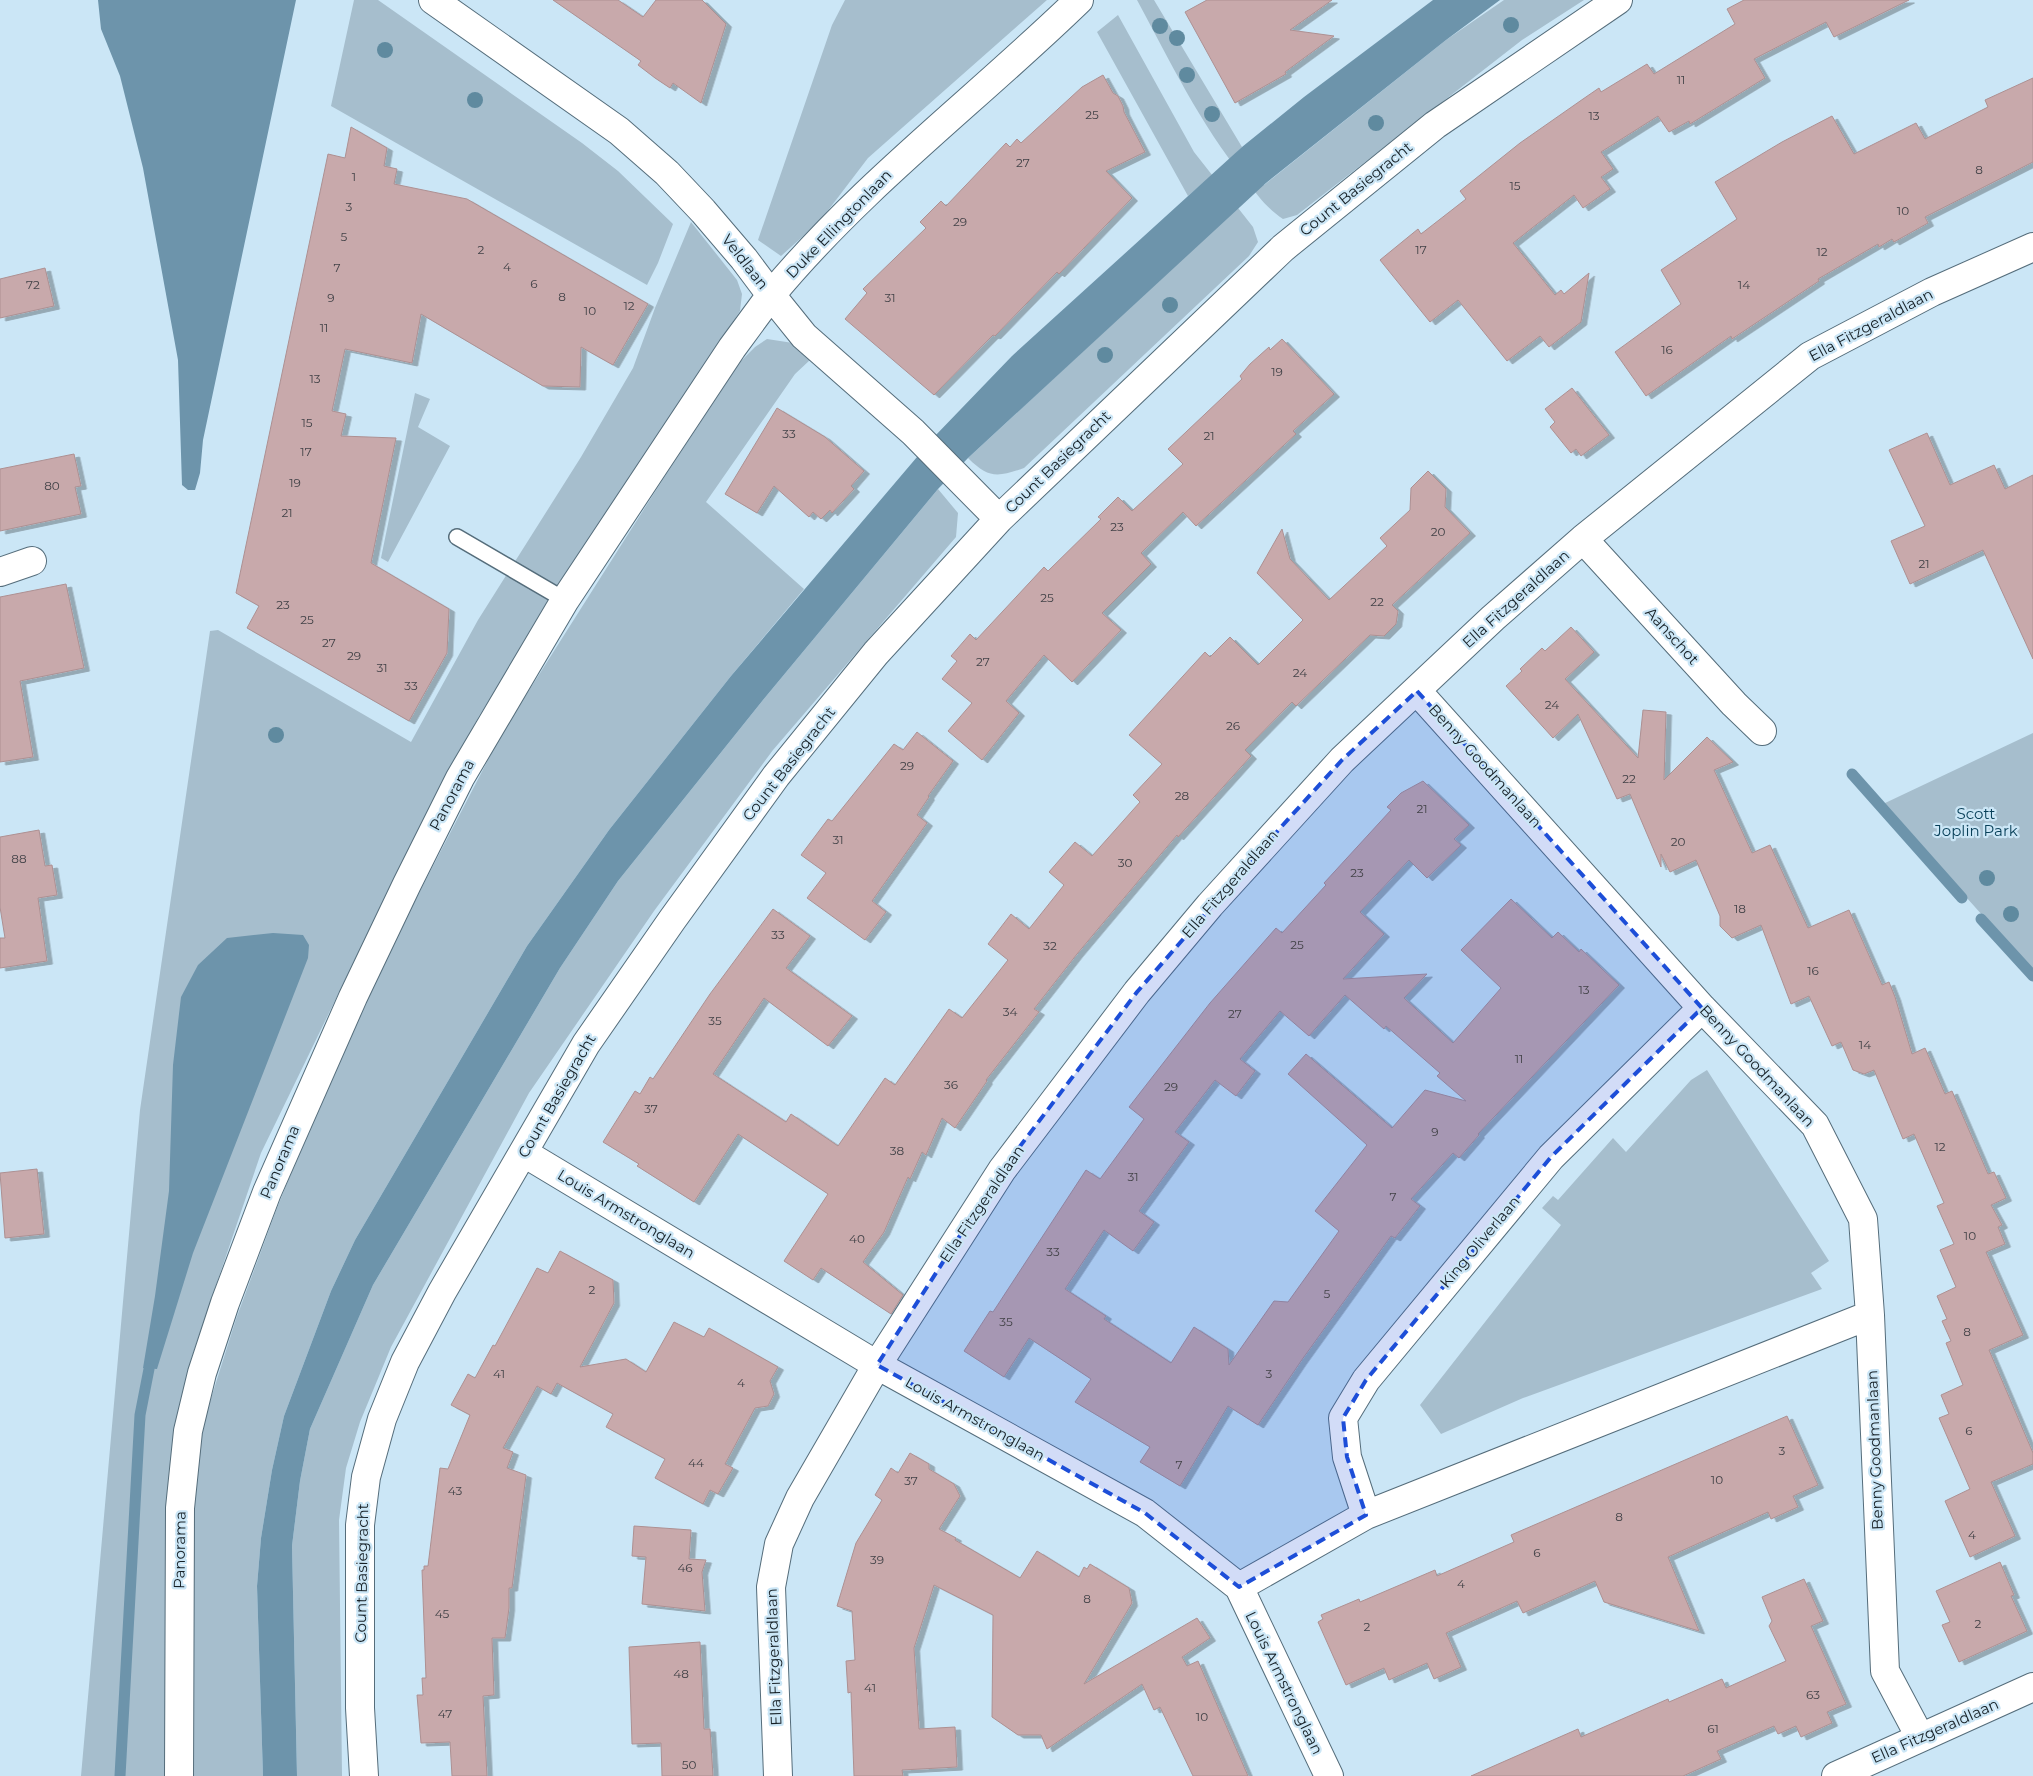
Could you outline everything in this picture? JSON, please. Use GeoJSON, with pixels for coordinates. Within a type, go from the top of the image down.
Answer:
{"type":"FeatureCollection","features":[{"type":"Feature","properties":{"kind":"street","name":"Veldlaan"},"geometry":{"type":"LineString","coordinates":[[433,0],[626,137],[667,173],[703,211],[744,259],[771,295],[726,356],[565,600]]}},
{"type":"Feature","properties":{"kind":"street","name":"Duke Ellingtonlaan"},"geometry":{"type":"LineString","coordinates":[[771,295],[798,263],[871,189],[931,132],[1079,0]]}},
{"type":"Feature","properties":{"kind":"street","name":"Count Basiegracht"},"geometry":{"type":"LineString","coordinates":[[364,1776],[360,1708],[360,1525],[366,1476],[382,1419],[405,1362],[442,1292],[586,1044],[672,920],[776,776],[876,653],[999,519],[1284,248],[1435,125],[1618,0]]}},
{"type":"Feature","properties":{"kind":"street","name":"Ella Fitzgeraldlaan"},"geometry":{"type":"LineString","coordinates":[[778,1776],[771,1587],[779,1544],[800,1498],[877,1365],[1002,1170],[1137,992],[1210,905],[1342,760],[1493,618],[1583,539],[1810,356],[1932,292],[2033,247]]}},
{"type":"Feature","properties":{"kind":"street"},"geometry":{"type":"LineString","coordinates":[[771,295],[804,336],[912,432],[999,519]]}},
{"type":"Feature","properties":{"kind":"street","name":"Aanschot"},"geometry":{"type":"LineString","coordinates":[[1583,539],[1734,704],[1762,731]]}},
{"type":"Feature","properties":{"kind":"street"},"geometry":{"type":"LineString","coordinates":[[0,572],[32,561]]}},
{"type":"Feature","properties":{"kind":"street","name":"Panorama"},"geometry":{"type":"LineString","coordinates":[[179,1776],[180,1508],[183,1466],[194,1403],[225,1303],[270,1184],[353,997],[407,884],[460,778],[565,600]]}},
{"type":"Feature","properties":{"kind":"street","name":"Benny Goodmanlaan"},"geometry":{"type":"LineString","coordinates":[[1417,691],[1702,1008],[1815,1125],[1863,1219],[1870,1315],[1884,1671],[1920,1738]]}},
{"type":"Feature","properties":{"kind":"street","name":"King Oliverlaan"},"geometry":{"type":"LineString","coordinates":[[1366,1515],[1347,1457],[1343,1418],[1366,1380],[1551,1157],[1702,1008]]}},
{"type":"Feature","properties":{"kind":"street","name":"Louis Armstronglaan"},"geometry":{"type":"LineString","coordinates":[[524,1153],[877,1365],[1145,1513],[1239,1587],[1329,1776]]}},
{"type":"Feature","properties":{"kind":"street"},"geometry":{"type":"LineString","coordinates":[[1239,1587],[1366,1515],[1870,1315]]}},
{"type":"Feature","properties":{"kind":"street","name":"Ella Fitzgeraldlaan"},"geometry":{"type":"LineString","coordinates":[[1836,1776],[2033,1687]]}},
{"type":"Feature","properties":{"kind":"lane"},"geometry":{"type":"LineString","coordinates":[[457,537],[565,600]]}},
{"type":"Feature","properties":{"kind":"highlighted area"},"geometry":{"type":"Polygon","coordinates":[[[1417,691],[1702,1008],[1551,1157],[1366,1380],[1343,1418],[1347,1457],[1366,1515],[1239,1587],[1145,1513],[877,1365],[1002,1170],[1137,992],[1342,760],[1417,691]]]}},
{"type":"Feature","properties":{"kind":"green space"},"geometry":{"type":"Polygon","coordinates":[[[354,0],[378,0],[582,143],[618,171],[673,224],[647,285],[331,106],[354,0]]]}},
{"type":"Feature","properties":{"kind":"green space"},"geometry":{"type":"Polygon","coordinates":[[[845,0],[1047,0],[868,158],[820,221],[781,256],[758,240],[832,25],[845,0]]]}},
{"type":"Feature","properties":{"kind":"green space"},"geometry":{"type":"Polygon","coordinates":[[[1137,0],[1154,0],[1242,147],[1236,153],[1264,185],[1446,40],[1504,0],[1584,0],[1522,40],[1297,215],[1283,219],[1262,200],[1213,136],[1186,92],[1137,0]]]}},
{"type":"Feature","properties":{"kind":"green space"},"geometry":{"type":"Polygon","coordinates":[[[1118,15],[1194,152],[1253,227],[1258,242],[1249,256],[1024,468],[1000,474],[988,473],[968,458],[1229,216],[1203,183],[1188,196],[1097,32],[1118,15]]]}},
{"type":"Feature","properties":{"kind":"green space"},"geometry":{"type":"Polygon","coordinates":[[[691,222],[737,280],[742,294],[740,311],[581,554],[479,716],[414,838],[261,1153],[191,1359],[171,1460],[170,1776],[81,1776],[140,1110],[210,631],[218,630],[411,742],[478,620],[581,457],[633,368],[655,308],[691,222]]]}},
{"type":"Feature","properties":{"kind":"green space"},"geometry":{"type":"Polygon","coordinates":[[[767,339],[793,343],[810,360],[795,374],[706,502],[804,589],[731,676],[609,830],[527,946],[355,1240],[331,1291],[284,1416],[272,1470],[261,1538],[257,1586],[263,1776],[192,1776],[194,1510],[198,1449],[207,1411],[236,1319],[277,1208],[325,1089],[380,968],[502,733],[658,487],[740,362],[755,347],[767,339]]]}},
{"type":"Feature","properties":{"kind":"green space"},"geometry":{"type":"Polygon","coordinates":[[[415,393],[430,399],[418,427],[450,446],[388,562],[381,558],[415,393]]]}},
{"type":"Feature","properties":{"kind":"green space"},"geometry":{"type":"Polygon","coordinates":[[[938,489],[958,513],[956,537],[773,750],[654,911],[529,1093],[391,1347],[360,1422],[346,1468],[339,1520],[342,1776],[297,1776],[292,1546],[300,1481],[310,1429],[373,1285],[560,968],[618,881],[763,700],[938,489]]]}},
{"type":"Feature","properties":{"kind":"green space","name":"Scott Joplin Park"},"geometry":{"type":"Polygon","coordinates":[[[2033,733],[2033,972],[1883,804],[2033,733]]]}},
{"type":"Feature","properties":{"kind":"green space"},"geometry":{"type":"Polygon","coordinates":[[[1707,1070],[1829,1261],[1811,1273],[1822,1289],[1523,1398],[1441,1434],[1420,1405],[1561,1225],[1542,1208],[1553,1196],[1558,1200],[1613,1138],[1626,1152],[1691,1080],[1707,1070]]]}},
{"type":"Feature","properties":{"kind":"shaded area"},"geometry":{"type":"Polygon","coordinates":[[[98,0],[296,0],[203,440],[200,473],[195,490],[188,490],[182,485],[178,360],[143,168],[120,76],[101,29],[98,0]]]}},
{"type":"Feature","properties":{"kind":"shaded area"},"geometry":{"type":"Polygon","coordinates":[[[1433,0],[1500,0],[1446,40],[1266,183],[968,458],[938,489],[763,700],[618,881],[560,968],[373,1285],[310,1429],[300,1481],[292,1546],[297,1776],[263,1776],[257,1586],[261,1538],[272,1470],[284,1416],[331,1291],[355,1240],[527,946],[609,830],[731,676],[934,437],[1012,356],[1242,147],[1304,97],[1433,0]]]}},
{"type":"Feature","properties":{"kind":"shaded area"},"geometry":{"type":"Polygon","coordinates":[[[273,933],[303,935],[309,945],[308,958],[193,1253],[157,1369],[143,1368],[169,1191],[173,1065],[181,997],[198,965],[227,938],[273,933]]]}},
{"type":"Feature","properties":{"kind":"building"},"geometry":{"type":"Polygon","coordinates":[[[553,0],[618,0],[643,17],[656,0],[702,0],[726,24],[701,103],[673,83],[670,88],[655,78],[638,65],[641,61],[553,0]]]}},
{"type":"Feature","properties":{"kind":"building"},"geometry":{"type":"Polygon","coordinates":[[[1207,0],[1332,0],[1290,30],[1334,36],[1285,72],[1286,74],[1235,103],[1185,12],[1207,0]]]}},
{"type":"Feature","properties":{"kind":"building"},"geometry":{"type":"Polygon","coordinates":[[[1744,0],[1909,0],[1834,37],[1826,22],[1754,59],[1765,78],[1690,124],[1689,121],[1669,132],[1658,116],[1601,152],[1613,169],[1601,177],[1610,189],[1583,208],[1574,195],[1513,243],[1555,295],[1561,290],[1564,294],[1589,273],[1581,322],[1549,347],[1540,336],[1507,361],[1458,300],[1430,322],[1380,260],[1418,229],[1421,234],[1466,199],[1460,191],[1520,143],[1599,88],[1601,92],[1647,64],[1654,74],[1735,24],[1727,9],[1744,0]]]}},
{"type":"Feature","properties":{"kind":"building"},"geometry":{"type":"Polygon","coordinates":[[[1103,75],[1113,93],[1118,96],[1124,112],[1145,152],[1106,171],[1132,198],[1059,274],[1057,272],[934,395],[845,319],[867,293],[863,289],[926,228],[920,222],[941,201],[946,206],[1006,143],[1010,147],[1017,139],[1021,143],[1082,87],[1103,75]]]}},
{"type":"Feature","properties":{"kind":"building"},"geometry":{"type":"Polygon","coordinates":[[[2033,78],[2033,162],[1925,217],[1928,223],[1894,242],[1892,239],[1879,247],[1878,244],[1818,279],[1819,281],[1732,339],[1731,336],[1646,396],[1615,352],[1681,304],[1661,270],[1737,219],[1715,182],[1782,142],[1832,116],[1854,154],[1916,123],[1925,139],[1988,107],[1985,100],[2033,78]]]}},
{"type":"Feature","properties":{"kind":"building"},"geometry":{"type":"Polygon","coordinates":[[[351,127],[387,148],[384,166],[397,169],[394,184],[467,199],[648,304],[613,365],[581,347],[580,387],[543,386],[421,314],[412,363],[345,349],[332,411],[346,414],[341,436],[396,438],[371,563],[449,609],[447,653],[409,721],[247,628],[259,606],[236,593],[328,154],[345,158],[351,127]]]}},
{"type":"Feature","properties":{"kind":"building"},"geometry":{"type":"Polygon","coordinates":[[[45,268],[54,306],[0,318],[0,279],[45,268]]]}},
{"type":"Feature","properties":{"kind":"building"},"geometry":{"type":"Polygon","coordinates":[[[1282,339],[1334,394],[1293,431],[1296,434],[1196,526],[1183,512],[1141,553],[1151,564],[1102,613],[1121,630],[1072,682],[1044,655],[1006,701],[1019,713],[982,760],[948,731],[972,703],[942,679],[957,661],[951,656],[970,634],[976,640],[1044,567],[1048,571],[1101,519],[1098,517],[1118,497],[1132,511],[1183,464],[1168,449],[1242,379],[1240,376],[1250,364],[1269,347],[1270,350],[1282,339]]]}},
{"type":"Feature","properties":{"kind":"building"},"geometry":{"type":"Polygon","coordinates":[[[1572,388],[1609,435],[1581,456],[1576,449],[1571,453],[1550,427],[1555,422],[1545,409],[1572,388]]]}},
{"type":"Feature","properties":{"kind":"building"},"geometry":{"type":"Polygon","coordinates":[[[777,408],[825,437],[864,471],[851,486],[854,489],[832,513],[830,510],[821,519],[813,512],[809,517],[774,486],[757,513],[725,494],[777,408]]]}},
{"type":"Feature","properties":{"kind":"building"},"geometry":{"type":"Polygon","coordinates":[[[1927,433],[1950,485],[1994,465],[2005,489],[2033,475],[2033,659],[1983,550],[1910,584],[1891,541],[1925,526],[1889,450],[1927,433]]]}},
{"type":"Feature","properties":{"kind":"building"},"geometry":{"type":"Polygon","coordinates":[[[74,454],[81,486],[75,487],[81,514],[0,531],[0,469],[74,454]]]}},
{"type":"Feature","properties":{"kind":"building"},"geometry":{"type":"Polygon","coordinates":[[[1428,471],[1446,489],[1445,507],[1470,533],[1392,605],[1398,611],[1396,624],[1384,636],[1370,635],[1296,706],[1292,702],[1245,750],[1251,756],[1178,837],[1177,835],[1077,954],[1034,1009],[1039,1012],[986,1080],[955,1128],[942,1118],[926,1155],[922,1152],[910,1179],[908,1177],[884,1232],[863,1262],[903,1295],[891,1314],[821,1268],[813,1280],[784,1261],[828,1194],[738,1134],[694,1202],[603,1142],[635,1091],[640,1094],[650,1077],[653,1079],[710,994],[773,909],[810,936],[786,968],[852,1016],[828,1046],[764,998],[713,1074],[786,1122],[791,1114],[838,1146],[885,1078],[895,1085],[949,1009],[962,1018],[1008,960],[988,944],[1011,914],[1029,929],[1064,885],[1049,872],[1075,842],[1092,856],[1140,802],[1133,795],[1162,764],[1129,735],[1205,652],[1210,657],[1230,637],[1258,665],[1303,620],[1257,573],[1282,529],[1290,559],[1329,600],[1387,546],[1380,538],[1410,510],[1411,488],[1428,471]]]}},
{"type":"Feature","properties":{"kind":"building"},"geometry":{"type":"Polygon","coordinates":[[[66,584],[84,668],[20,681],[33,757],[0,762],[0,597],[66,584]]]}},
{"type":"Feature","properties":{"kind":"building"},"geometry":{"type":"Polygon","coordinates":[[[1571,627],[1594,652],[1565,679],[1638,758],[1643,710],[1666,712],[1664,780],[1707,737],[1733,762],[1714,770],[1752,853],[1770,845],[1808,928],[1849,910],[1882,985],[1889,982],[1912,1054],[1925,1048],[1945,1094],[1952,1091],[1988,1174],[1994,1172],[2006,1198],[1991,1205],[2002,1225],[1998,1227],[2005,1244],[1986,1252],[2023,1335],[1989,1350],[2033,1453],[2033,1464],[1991,1482],[2015,1536],[1970,1557],[1945,1501],[1970,1489],[1939,1418],[1949,1414],[1941,1395],[1963,1385],[1946,1343],[1951,1341],[1942,1321],[1947,1319],[1937,1296],[1956,1287],[1940,1250],[1954,1244],[1937,1206],[1944,1203],[1914,1134],[1903,1139],[1874,1070],[1864,1074],[1853,1070],[1841,1042],[1832,1046],[1809,996],[1791,1004],[1761,925],[1732,938],[1720,926],[1720,916],[1696,860],[1670,872],[1661,854],[1661,867],[1630,794],[1617,799],[1578,714],[1553,738],[1506,686],[1522,671],[1520,669],[1542,648],[1545,651],[1571,627]]]}},
{"type":"Feature","properties":{"kind":"building"},"geometry":{"type":"Polygon","coordinates":[[[917,732],[953,761],[917,815],[927,823],[872,901],[886,912],[865,940],[807,898],[826,873],[801,855],[828,819],[832,821],[894,744],[903,750],[917,732]]]}},
{"type":"Feature","properties":{"kind":"building"},"geometry":{"type":"Polygon","coordinates":[[[1423,781],[1469,825],[1454,839],[1461,845],[1427,878],[1409,860],[1360,912],[1384,934],[1343,979],[1427,974],[1404,998],[1453,1043],[1501,988],[1461,950],[1511,899],[1552,938],[1558,932],[1579,952],[1581,949],[1619,985],[1478,1134],[1459,1158],[1453,1153],[1411,1199],[1420,1206],[1395,1238],[1391,1236],[1301,1361],[1258,1425],[1228,1406],[1180,1486],[1140,1462],[1150,1447],[1075,1402],[1091,1379],[1029,1338],[1004,1377],[964,1351],[990,1311],[993,1312],[1086,1170],[1100,1179],[1144,1119],[1129,1107],[1210,1003],[1276,928],[1282,933],[1326,885],[1324,883],[1391,810],[1387,807],[1401,793],[1423,781]],[[1345,995],[1309,1036],[1280,1011],[1240,1059],[1255,1071],[1236,1096],[1215,1080],[1175,1132],[1189,1142],[1139,1211],[1154,1222],[1133,1251],[1104,1230],[1065,1289],[1106,1316],[1104,1319],[1171,1363],[1194,1327],[1228,1349],[1229,1365],[1274,1301],[1288,1302],[1339,1231],[1315,1211],[1367,1145],[1288,1074],[1306,1054],[1392,1128],[1425,1090],[1466,1101],[1437,1076],[1440,1073],[1386,1026],[1384,1029],[1345,995]]]}},
{"type":"Feature","properties":{"kind":"building"},"geometry":{"type":"Polygon","coordinates":[[[39,830],[45,866],[52,865],[57,895],[38,898],[47,961],[0,968],[0,938],[5,938],[0,907],[0,837],[39,830]]]}},
{"type":"Feature","properties":{"kind":"building"},"geometry":{"type":"Polygon","coordinates":[[[37,1169],[44,1234],[5,1238],[0,1173],[37,1169]]]}},
{"type":"Feature","properties":{"kind":"building"},"geometry":{"type":"Polygon","coordinates":[[[560,1251],[613,1280],[614,1303],[580,1367],[626,1359],[646,1372],[674,1322],[704,1337],[709,1328],[778,1367],[770,1381],[774,1394],[768,1406],[755,1408],[725,1464],[733,1468],[718,1494],[710,1490],[703,1504],[655,1478],[665,1459],[606,1427],[613,1414],[557,1383],[551,1394],[537,1386],[503,1448],[513,1452],[507,1468],[526,1475],[512,1588],[509,1588],[509,1608],[505,1638],[492,1638],[494,1695],[483,1696],[487,1776],[452,1776],[450,1742],[421,1743],[417,1695],[423,1695],[422,1678],[426,1678],[422,1570],[424,1570],[424,1566],[428,1566],[440,1468],[448,1469],[470,1415],[451,1405],[468,1374],[475,1378],[493,1345],[495,1346],[537,1268],[548,1273],[560,1251]]]}},
{"type":"Feature","properties":{"kind":"building"},"geometry":{"type":"Polygon","coordinates":[[[1787,1416],[1818,1485],[1793,1496],[1798,1507],[1771,1519],[1768,1512],[1668,1557],[1699,1631],[1604,1602],[1595,1581],[1523,1613],[1517,1601],[1446,1633],[1461,1667],[1434,1679],[1427,1663],[1389,1680],[1384,1668],[1346,1685],[1318,1622],[1323,1619],[1321,1615],[1359,1599],[1360,1602],[1435,1570],[1437,1576],[1514,1542],[1511,1535],[1787,1416]]]}},
{"type":"Feature","properties":{"kind":"building"},"geometry":{"type":"Polygon","coordinates":[[[910,1453],[929,1464],[929,1469],[954,1484],[960,1496],[939,1529],[956,1538],[955,1540],[1020,1578],[1037,1551],[1079,1577],[1084,1567],[1087,1569],[1090,1564],[1129,1588],[1132,1603],[1084,1684],[1197,1618],[1210,1638],[1182,1657],[1187,1666],[1198,1661],[1248,1776],[1193,1776],[1160,1707],[1154,1710],[1142,1684],[1047,1749],[1041,1735],[1018,1735],[992,1717],[993,1615],[934,1585],[914,1648],[919,1729],[955,1727],[957,1767],[902,1770],[903,1776],[854,1776],[851,1692],[848,1693],[846,1661],[855,1660],[852,1611],[837,1606],[856,1543],[882,1500],[875,1495],[891,1468],[898,1473],[910,1453]]]}},
{"type":"Feature","properties":{"kind":"building"},"geometry":{"type":"Polygon","coordinates":[[[634,1526],[691,1530],[689,1559],[706,1560],[702,1572],[705,1611],[642,1604],[646,1557],[632,1556],[634,1526]]]}},
{"type":"Feature","properties":{"kind":"building"},"geometry":{"type":"Polygon","coordinates":[[[2000,1562],[2014,1595],[2011,1596],[2027,1631],[1959,1662],[1942,1625],[1950,1622],[1936,1591],[2000,1562]]]}},
{"type":"Feature","properties":{"kind":"building"},"geometry":{"type":"Polygon","coordinates":[[[1804,1579],[1823,1621],[1811,1626],[1846,1704],[1827,1712],[1832,1723],[1801,1737],[1796,1726],[1778,1734],[1774,1726],[1717,1751],[1721,1759],[1683,1776],[1471,1776],[1578,1729],[1581,1737],[1668,1699],[1669,1702],[1722,1679],[1726,1688],[1786,1661],[1769,1626],[1772,1621],[1762,1597],[1804,1579]]]}},
{"type":"Feature","properties":{"kind":"building"},"geometry":{"type":"Polygon","coordinates":[[[700,1642],[704,1729],[710,1729],[713,1776],[662,1776],[661,1743],[632,1744],[629,1647],[700,1642]]]}},
{"type":"Feature","properties":{"kind":"waterway"},"geometry":{"type":"LineString","coordinates":[[1852,774],[1962,898]]}},
{"type":"Feature","properties":{"kind":"waterway"},"geometry":{"type":"LineString","coordinates":[[1981,919],[2033,976]]}},
{"type":"Feature","properties":{"kind":"waterway"},"geometry":{"type":"LineString","coordinates":[[120,1776],[140,1415],[149,1369]]}}]}
